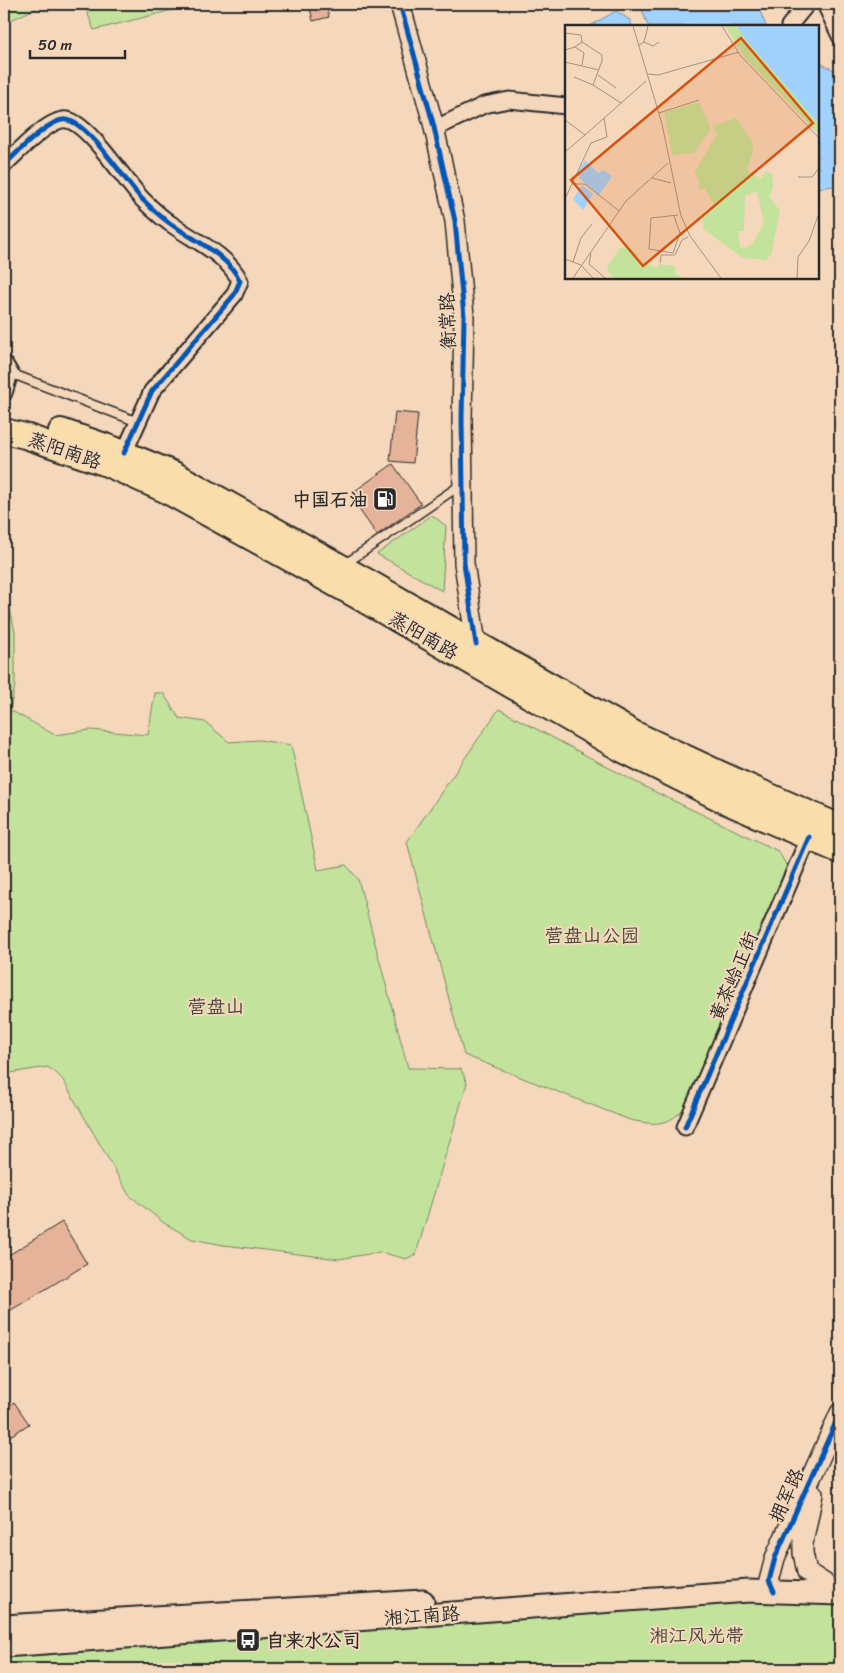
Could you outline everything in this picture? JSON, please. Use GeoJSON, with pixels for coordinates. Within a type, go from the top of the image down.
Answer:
{"type":"FeatureCollection","features":[{"type":"Feature","properties":{"kind":"main road","name":"蒸阳南路"},"geometry":{"type":"LineString","coordinates":[[4,415],[32,421],[124,453],[174,474],[635,734],[840,827]]}},
{"type":"Feature","properties":{"kind":"main road","name":"蒸阳南路"},"geometry":{"type":"LineString","coordinates":[[4,431],[107,464],[165,490],[357,596],[623,750],[727,802],[840,850]]}},
{"type":"Feature","properties":{"kind":"main road","name":"湘江南路"},"geometry":{"type":"LineString","coordinates":[[4,1626],[750,1581],[774,1585],[835,1587]]}},
{"type":"Feature","properties":{"kind":"main road","name":"湘江南路"},"geometry":{"type":"LineString","coordinates":[[4,1646],[749,1591],[774,1585]]}},
{"type":"Feature","properties":{"kind":"street","name":"衡常路"},"geometry":{"type":"LineString","coordinates":[[400,4],[434,128],[454,221],[464,316],[464,563],[476,644]]}},
{"type":"Feature","properties":{"kind":"street"},"geometry":{"type":"LineString","coordinates":[[790,25],[807,4]]}},
{"type":"Feature","properties":{"kind":"street"},"geometry":{"type":"LineString","coordinates":[[825,4],[840,36]]}},
{"type":"Feature","properties":{"kind":"street"},"geometry":{"type":"LineString","coordinates":[[434,128],[484,105],[509,100],[565,106]]}},
{"type":"Feature","properties":{"kind":"street"},"geometry":{"type":"LineString","coordinates":[[4,165],[50,125],[65,119],[73,121],[92,138],[141,198],[156,213],[222,258],[236,273],[240,281],[234,295],[152,391],[124,453]]}},
{"type":"Feature","properties":{"kind":"street"},"geometry":{"type":"LineString","coordinates":[[4,393],[7,368]]}},
{"type":"Feature","properties":{"kind":"street","name":"黄茶岭正街"},"geometry":{"type":"LineString","coordinates":[[685,1127],[809,837]]}},
{"type":"Feature","properties":{"kind":"street","name":"拥军路"},"geometry":{"type":"LineString","coordinates":[[774,1585],[775,1558],[840,1413]]}},
{"type":"Feature","properties":{"kind":"street","name":"拥军路"},"geometry":{"type":"LineString","coordinates":[[774,1585],[783,1560],[840,1434]]}},
{"type":"Feature","properties":{"kind":"street"},"geometry":{"type":"LineString","coordinates":[[813,1494],[802,1553],[807,1572],[835,1587]]}},
{"type":"Feature","properties":{"kind":"lane"},"geometry":{"type":"LineString","coordinates":[[7,368],[138,422]]}},
{"type":"Feature","properties":{"kind":"lane"},"geometry":{"type":"LineString","coordinates":[[341,567],[463,483]]}},
{"type":"Feature","properties":{"kind":"green space"},"geometry":{"type":"Polygon","coordinates":[[[4,4],[46,4],[4,23],[4,4]]]}},
{"type":"Feature","properties":{"kind":"green space"},"geometry":{"type":"Polygon","coordinates":[[[84,4],[196,4],[94,30],[84,4]]]}},
{"type":"Feature","properties":{"kind":"green space"},"geometry":{"type":"Polygon","coordinates":[[[432,515],[446,526],[442,591],[377,554],[432,515]]]}},
{"type":"Feature","properties":{"kind":"green space","name":"营盘山"},"geometry":{"type":"Polygon","coordinates":[[[4,592],[7,596],[15,632],[15,685],[10,710],[55,735],[90,730],[148,735],[155,693],[163,693],[179,718],[205,722],[229,742],[259,740],[291,745],[318,870],[346,865],[358,879],[408,1068],[461,1069],[467,1083],[416,1254],[406,1259],[380,1252],[339,1259],[224,1245],[192,1239],[164,1223],[129,1195],[63,1080],[54,1071],[47,1067],[4,1074],[4,592]]]}},
{"type":"Feature","properties":{"kind":"green space","name":"营盘山公园"},"geometry":{"type":"Polygon","coordinates":[[[499,709],[647,788],[778,851],[788,868],[686,1106],[674,1118],[667,1121],[647,1123],[630,1120],[464,1055],[407,842],[499,709]]]}},
{"type":"Feature","properties":{"kind":"green space","name":"湘江风光带"},"geometry":{"type":"Polygon","coordinates":[[[706,1599],[808,1601],[840,1605],[840,1669],[4,1669],[4,1651],[706,1599]]]}},
{"type":"Feature","properties":{"kind":"water"},"geometry":{"type":"Polygon","coordinates":[[[640,4],[757,4],[766,25],[648,25],[640,4]]]}},
{"type":"Feature","properties":{"kind":"water"},"geometry":{"type":"Polygon","coordinates":[[[616,11],[630,20],[632,25],[592,25],[616,11]]]}},
{"type":"Feature","properties":{"kind":"water"},"geometry":{"type":"Polygon","coordinates":[[[819,62],[840,73],[840,185],[819,188],[819,62]]]}},
{"type":"Feature","properties":{"kind":"building"},"geometry":{"type":"Polygon","coordinates":[[[309,4],[326,4],[329,17],[313,21],[309,4]]]}},
{"type":"Feature","properties":{"kind":"building"},"geometry":{"type":"Polygon","coordinates":[[[395,412],[418,414],[413,463],[390,461],[395,412]]]}},
{"type":"Feature","properties":{"kind":"building","name":"中国石油"},"geometry":{"type":"Polygon","coordinates":[[[393,464],[421,504],[377,535],[349,495],[393,464]]]}},
{"type":"Feature","properties":{"kind":"building"},"geometry":{"type":"Polygon","coordinates":[[[62,1222],[87,1264],[8,1312],[4,1305],[4,1258],[62,1222]]]}},
{"type":"Feature","properties":{"kind":"building"},"geometry":{"type":"Polygon","coordinates":[[[14,1402],[29,1424],[4,1440],[4,1409],[14,1402]]]}},
{"type":"Feature","properties":{"kind":"cycle path"},"geometry":{"type":"LineString","coordinates":[[400,4],[433,123],[455,221],[464,316],[462,419],[464,563],[476,644]]}},
{"type":"Feature","properties":{"kind":"cycle path"},"geometry":{"type":"LineString","coordinates":[[4,165],[34,137],[52,124],[67,120],[76,124],[96,142],[146,203],[168,222],[221,257],[235,272],[240,281],[234,295],[152,391],[124,453]]}},
{"type":"Feature","properties":{"kind":"cycle path"},"geometry":{"type":"LineString","coordinates":[[685,1127],[809,837]]}},
{"type":"Feature","properties":{"kind":"cycle path"},"geometry":{"type":"LineString","coordinates":[[774,1592],[769,1581],[775,1558],[840,1413]]}},
{"type":"Feature","properties":{"kind":"place","name":"中国石油"},"geometry":{"type":"Point","coordinates":[385,499]}},
{"type":"Feature","properties":{"kind":"place","name":"自来水公司"},"geometry":{"type":"Point","coordinates":[248,1640]}}]}
